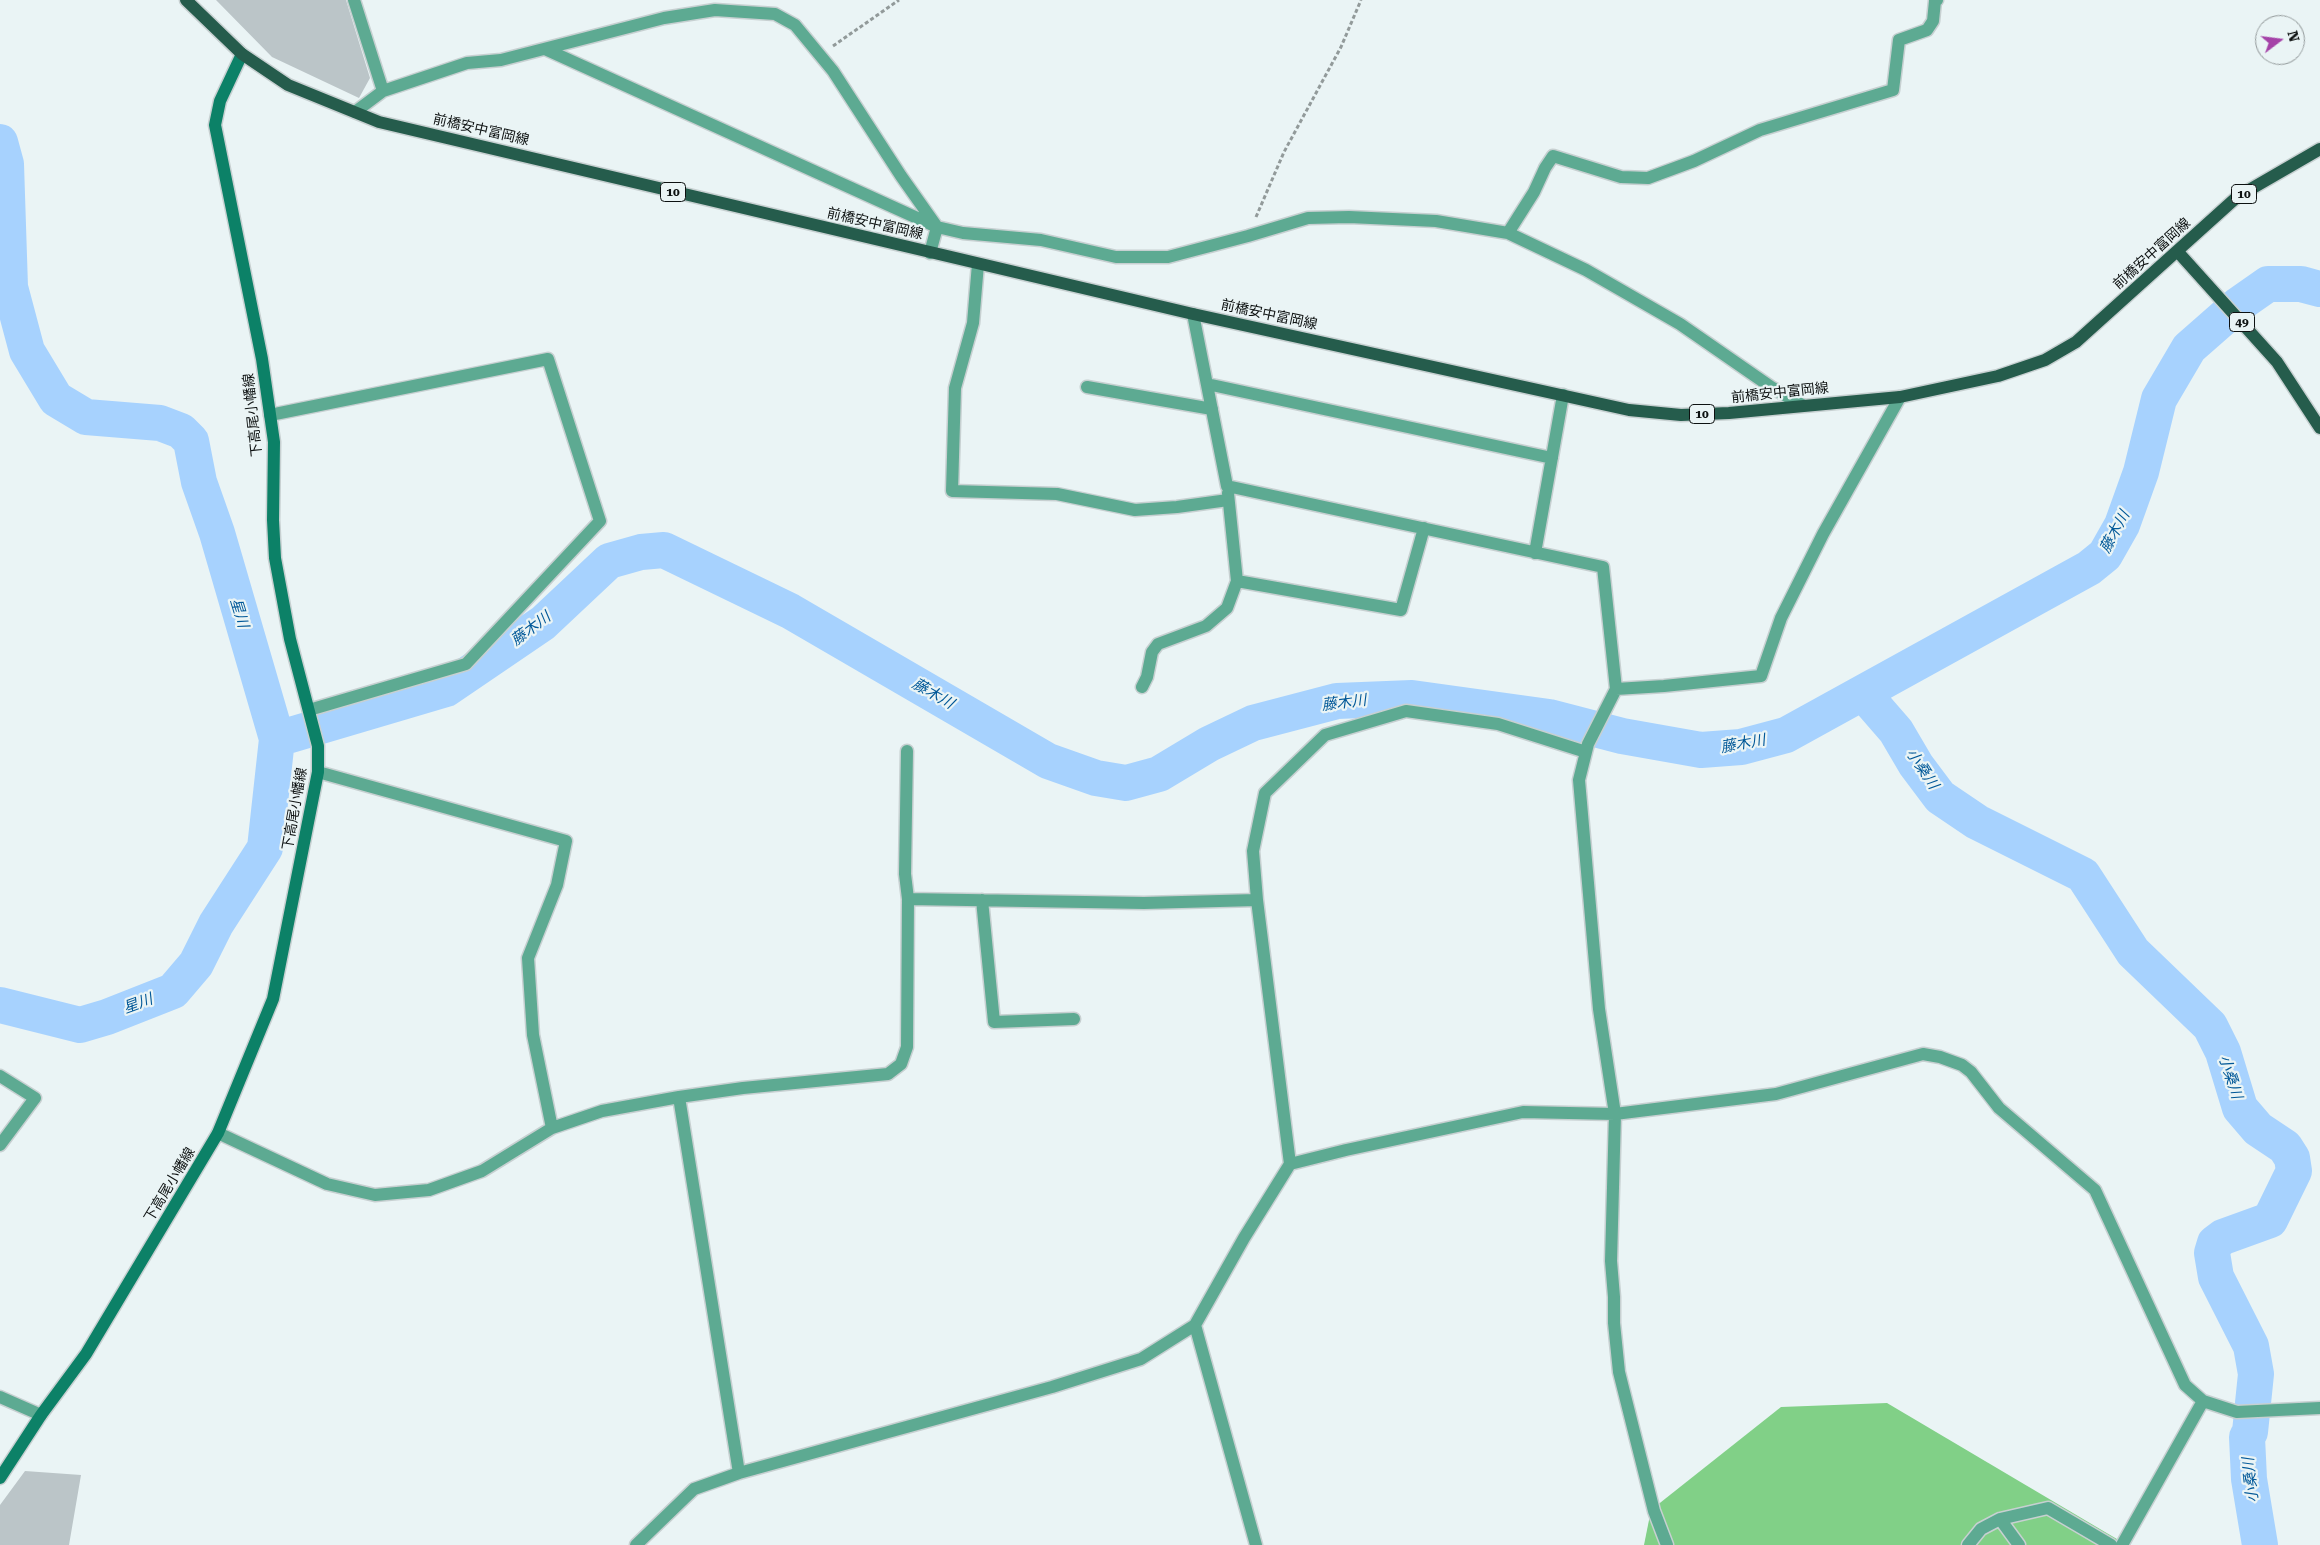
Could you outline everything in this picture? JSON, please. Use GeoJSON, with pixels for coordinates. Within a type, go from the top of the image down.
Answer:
{"type":"FeatureCollection","features":[{"type":"Feature","properties":{"kind":"main road","name":"前橋安中富岡線"},"geometry":{"type":"LineString","coordinates":[[186,0],[242,54],[288,85],[379,122],[1193,314],[1630,410],[1681,415],[1729,414],[1802,405],[1900,397],[1998,376],[2045,360],[2076,342],[2237,198],[2320,149]]}},
{"type":"Feature","properties":{"kind":"main road","name":"下高尾小幡線"},"geometry":{"type":"LineString","coordinates":[[0,1478],[41,1415],[86,1354],[218,1134],[273,1000],[318,772],[318,746],[290,639],[275,558],[272,520],[274,442],[262,359],[216,126],[220,101],[242,54]]}},
{"type":"Feature","properties":{"kind":"main road","name":"49"},"geometry":{"type":"LineString","coordinates":[[2178,252],[2208,283],[2277,362],[2320,428]]}},
{"type":"Feature","properties":{"kind":"street"},"geometry":{"type":"LineString","coordinates":[[354,0],[383,91]]}},
{"type":"Feature","properties":{"kind":"street"},"geometry":{"type":"LineString","coordinates":[[1508,233],[1534,192],[1553,156],[1621,177],[1648,178],[1694,161],[1760,130],[1892,90],[1898,40],[1928,30],[1933,21],[1935,1],[1937,0]]}},
{"type":"Feature","properties":{"kind":"street"},"geometry":{"type":"LineString","coordinates":[[355,112],[383,91],[467,63],[501,60],[664,18],[715,10],[775,14],[795,26],[833,71],[901,176],[937,227]]}},
{"type":"Feature","properties":{"kind":"street"},"geometry":{"type":"LineString","coordinates":[[544,49],[937,227],[963,233],[1041,240],[1116,257],[1168,257],[1308,218],[1348,217],[1436,221],[1508,233],[1586,270],[1680,324],[1771,388],[1802,405]]}},
{"type":"Feature","properties":{"kind":"street"},"geometry":{"type":"LineString","coordinates":[[930,253],[937,227]]}},
{"type":"Feature","properties":{"kind":"street"},"geometry":{"type":"LineString","coordinates":[[978,264],[973,323],[955,388],[952,492],[1057,494],[1135,510],[1177,507],[1228,500]]}},
{"type":"Feature","properties":{"kind":"street"},"geometry":{"type":"LineString","coordinates":[[1142,687],[1147,677],[1152,652],[1158,644],[1206,626],[1227,608],[1237,581],[1227,486],[1193,314]]}},
{"type":"Feature","properties":{"kind":"street"},"geometry":{"type":"LineString","coordinates":[[270,415],[548,359],[600,521],[466,664],[311,714]]}},
{"type":"Feature","properties":{"kind":"street"},"geometry":{"type":"LineString","coordinates":[[1207,384],[1552,458]]}},
{"type":"Feature","properties":{"kind":"street"},"geometry":{"type":"LineString","coordinates":[[1087,387],[1212,409]]}},
{"type":"Feature","properties":{"kind":"street"},"geometry":{"type":"LineString","coordinates":[[1535,553],[1563,395]]}},
{"type":"Feature","properties":{"kind":"street"},"geometry":{"type":"LineString","coordinates":[[1616,689],[1761,676],[1781,618],[1823,534],[1900,397]]}},
{"type":"Feature","properties":{"kind":"street"},"geometry":{"type":"LineString","coordinates":[[1227,486],[1602,567],[1616,689],[1587,748],[1579,780],[1600,1009],[1615,1114],[1611,1261],[1619,1372],[1654,1511],[1667,1545]]}},
{"type":"Feature","properties":{"kind":"street"},"geometry":{"type":"LineString","coordinates":[[1237,581],[1401,610],[1424,528]]}},
{"type":"Feature","properties":{"kind":"street"},"geometry":{"type":"LineString","coordinates":[[636,1545],[694,1489],[739,1473],[1052,1387],[1141,1359],[1195,1325],[1244,1238],[1290,1164],[1257,900],[1253,851],[1266,793],[1325,735],[1406,711],[1498,724],[1587,748]]}},
{"type":"Feature","properties":{"kind":"street"},"geometry":{"type":"LineString","coordinates":[[218,1134],[326,1184],[375,1195],[429,1190],[473,1174],[552,1128],[602,1111],[743,1088],[878,1077],[895,1070],[901,1064],[907,1047],[908,899],[905,874],[907,751]]}},
{"type":"Feature","properties":{"kind":"street"},"geometry":{"type":"LineString","coordinates":[[318,772],[566,840],[557,885],[528,958],[533,1035],[552,1128]]}},
{"type":"Feature","properties":{"kind":"street"},"geometry":{"type":"LineString","coordinates":[[908,899],[1144,903],[1257,900]]}},
{"type":"Feature","properties":{"kind":"street"},"geometry":{"type":"LineString","coordinates":[[982,900],[994,1022],[1074,1019]]}},
{"type":"Feature","properties":{"kind":"street"},"geometry":{"type":"LineString","coordinates":[[1290,1164],[1523,1112],[1615,1114],[1776,1094],[1923,1054],[1940,1057],[1962,1065],[1978,1079],[1999,1108],[2095,1190],[2185,1385],[2203,1401],[2237,1412],[2320,1408]]}},
{"type":"Feature","properties":{"kind":"street"},"geometry":{"type":"LineString","coordinates":[[0,1076],[35,1098],[0,1146]]}},
{"type":"Feature","properties":{"kind":"street"},"geometry":{"type":"LineString","coordinates":[[679,1097],[739,1473]]}},
{"type":"Feature","properties":{"kind":"street"},"geometry":{"type":"LineString","coordinates":[[1195,1325],[1256,1545]]}},
{"type":"Feature","properties":{"kind":"street"},"geometry":{"type":"LineString","coordinates":[[0,1397],[41,1415]]}},
{"type":"Feature","properties":{"kind":"street"},"geometry":{"type":"LineString","coordinates":[[2122,1545],[2203,1401]]}},
{"type":"Feature","properties":{"kind":"street"},"geometry":{"type":"LineString","coordinates":[[1968,1545],[1981,1529],[2000,1519],[2048,1508],[2112,1545]]}},
{"type":"Feature","properties":{"kind":"street"},"geometry":{"type":"LineString","coordinates":[[2000,1519],[2019,1545]]}},
{"type":"Feature","properties":{"kind":"path"},"geometry":{"type":"LineString","coordinates":[[820,55],[899,0]]}},
{"type":"Feature","properties":{"kind":"path"},"geometry":{"type":"LineString","coordinates":[[1248,236],[1284,152],[1341,47],[1361,0]]}},
{"type":"Feature","properties":{"kind":"green space"},"geometry":{"type":"Polygon","coordinates":[[[1887,1403],[2127,1545],[1644,1545],[1651,1510],[1781,1407],[1887,1403]]]}},
{"type":"Feature","properties":{"kind":"building"},"geometry":{"type":"Polygon","coordinates":[[[216,0],[346,0],[370,78],[359,98],[272,57],[216,0]]]}},
{"type":"Feature","properties":{"kind":"building"},"geometry":{"type":"Polygon","coordinates":[[[25,1471],[81,1475],[69,1545],[0,1545],[0,1505],[25,1471]]]}},
{"type":"Feature","properties":{"kind":"waterway","name":"星川"},"geometry":{"type":"LineString","coordinates":[[0,142],[6,164],[10,287],[27,351],[56,399],[86,417],[160,423],[181,431],[191,441],[199,482],[217,533],[277,739],[265,848],[216,924],[196,964],[173,991],[107,1017],[80,1025],[0,1005]]}},
{"type":"Feature","properties":{"kind":"waterway","name":"藤木川"},"geometry":{"type":"LineString","coordinates":[[277,739],[446,689],[543,623],[609,561],[641,552],[664,550],[790,611],[1048,761],[1096,778],[1126,783],[1159,774],[1209,744],[1253,723],[1337,701],[1412,698],[1549,717],[1622,736],[1701,750],[1741,747],[1786,735],[2089,568],[2105,555],[2122,525],[2141,472],[2159,399],[2189,348],[2238,305],[2268,284],[2301,284],[2320,289]]}},
{"type":"Feature","properties":{"kind":"waterway","name":"小桑川"},"geometry":{"type":"LineString","coordinates":[[1863,693],[1896,731],[1916,765],[1940,797],[1977,822],[2083,875],[2133,952],[2210,1026],[2223,1052],[2240,1108],[2258,1129],[2285,1147],[2292,1158],[2294,1171],[2270,1220],[2223,1237],[2215,1243],[2212,1253],[2216,1277],[2251,1346],[2256,1374],[2250,1432],[2247,1437],[2249,1479],[2260,1545]]}}]}
